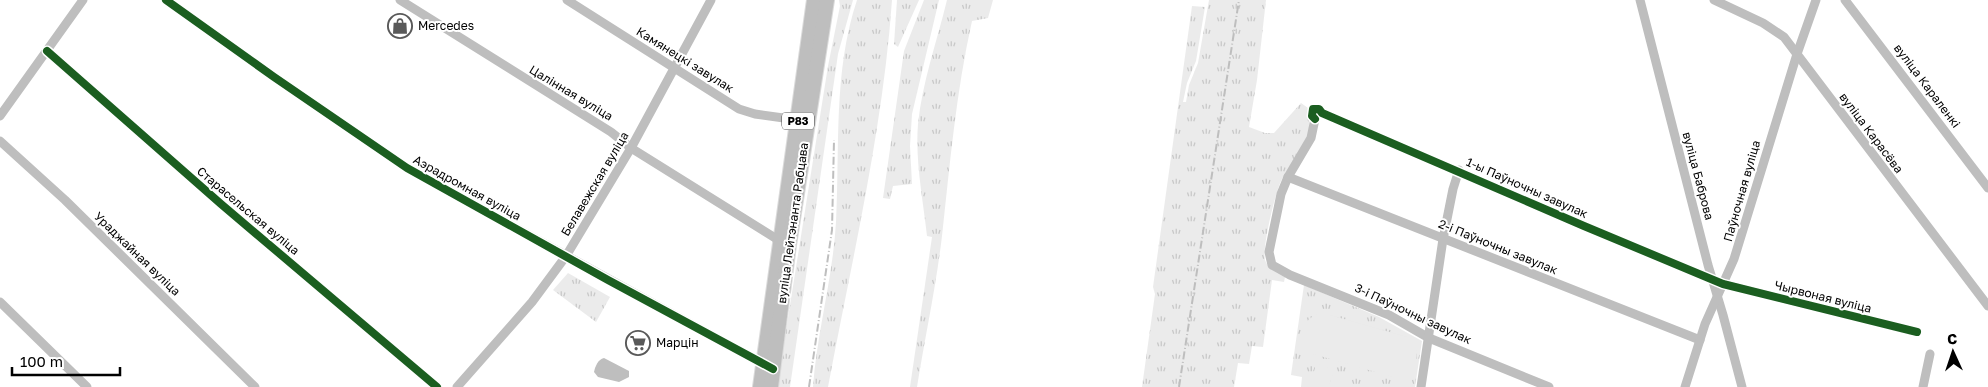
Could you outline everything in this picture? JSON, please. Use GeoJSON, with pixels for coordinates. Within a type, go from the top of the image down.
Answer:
{"type":"FeatureCollection","features":[{"type":"Feature","properties":{"kind":"highway","name":"вуліца Лейтэнанта Рабцава"},"geometry":{"type":"LineString","coordinates":[[771,387],[768,367],[780,241],[814,0]]}},
{"type":"Feature","properties":{"kind":"highway","name":"вуліца Лейтэнанта Рабцава"},"geometry":{"type":"LineString","coordinates":[[760,387],[768,367],[827,0]]}},
{"type":"Feature","properties":{"kind":"street"},"geometry":{"type":"LineString","coordinates":[[0,116],[83,0]]}},
{"type":"Feature","properties":{"kind":"street","name":"Аэрадромная вуліца"},"geometry":{"type":"LineString","coordinates":[[166,0],[407,168],[768,367]]}},
{"type":"Feature","properties":{"kind":"street","name":"Цалінная вуліца"},"geometry":{"type":"LineString","coordinates":[[400,0],[611,132],[631,148],[780,241]]}},
{"type":"Feature","properties":{"kind":"street","name":"Камянецкі завулак"},"geometry":{"type":"LineString","coordinates":[[567,0],[739,109],[755,114],[798,120]]}},
{"type":"Feature","properties":{"kind":"street","name":"Белавежская вуліца"},"geometry":{"type":"LineString","coordinates":[[456,387],[532,302],[566,256],[631,148],[711,0]]}},
{"type":"Feature","properties":{"kind":"street","name":"вуліца Баброва"},"geometry":{"type":"LineString","coordinates":[[1640,0],[1742,387]]}},
{"type":"Feature","properties":{"kind":"street","name":"вуліца Карасёва"},"geometry":{"type":"LineString","coordinates":[[1714,0],[1775,29],[1784,37],[1988,306]]}},
{"type":"Feature","properties":{"kind":"street","name":"Паўночная вуліца"},"geometry":{"type":"LineString","coordinates":[[1685,387],[1700,340],[1738,247],[1797,54],[1816,0]]}},
{"type":"Feature","properties":{"kind":"street","name":"вуліца Караленкі"},"geometry":{"type":"LineString","coordinates":[[1845,0],[1988,188]]}},
{"type":"Feature","properties":{"kind":"street","name":"Старасельская вуліца"},"geometry":{"type":"LineString","coordinates":[[47,51],[221,204],[437,387]]}},
{"type":"Feature","properties":{"kind":"street","name":"1-ы Паўночны завулак"},"geometry":{"type":"LineString","coordinates":[[1288,177],[1309,142],[1319,116],[1459,170],[1584,226],[1724,284]]}},
{"type":"Feature","properties":{"kind":"street","name":"Ураджайная вуліца"},"geometry":{"type":"LineString","coordinates":[[0,141],[72,207],[255,387]]}},
{"type":"Feature","properties":{"kind":"street"},"geometry":{"type":"LineString","coordinates":[[1421,387],[1443,239],[1453,189],[1459,170]]}},
{"type":"Feature","properties":{"kind":"street","name":"2-і Паўночны завулак"},"geometry":{"type":"LineString","coordinates":[[1288,177],[1700,340]]}},
{"type":"Feature","properties":{"kind":"street","name":"3-і Паўночны завулак"},"geometry":{"type":"LineString","coordinates":[[1288,177],[1278,208],[1270,252],[1270,260],[1275,268],[1380,310],[1429,338],[1549,387]]}},
{"type":"Feature","properties":{"kind":"street","name":"Чырвоная вуліца"},"geometry":{"type":"LineString","coordinates":[[1724,284],[1917,332]]}},
{"type":"Feature","properties":{"kind":"street"},"geometry":{"type":"LineString","coordinates":[[0,302],[87,387]]}},
{"type":"Feature","properties":{"kind":"street"},"geometry":{"type":"LineString","coordinates":[[1923,387],[1930,354]]}},
{"type":"Feature","properties":{"kind":"green space"},"geometry":{"type":"Polygon","coordinates":[[[839,0],[853,0],[838,54],[790,387],[777,387],[828,66],[840,6],[839,0]]]}},
{"type":"Feature","properties":{"kind":"green space"},"geometry":{"type":"Polygon","coordinates":[[[857,0],[892,0],[888,49],[866,194],[828,387],[813,387],[836,222],[839,110],[844,55],[849,27],[857,0]]]}},
{"type":"Feature","properties":{"kind":"green space"},"geometry":{"type":"Polygon","coordinates":[[[897,0],[919,0],[898,47],[894,44],[897,0]]]}},
{"type":"Feature","properties":{"kind":"green space"},"geometry":{"type":"Polygon","coordinates":[[[924,0],[939,0],[912,114],[910,146],[912,184],[893,186],[890,199],[883,198],[904,51],[924,0]]]}},
{"type":"Feature","properties":{"kind":"green space"},"geometry":{"type":"Polygon","coordinates":[[[947,0],[993,0],[988,18],[972,21],[966,48],[934,293],[917,387],[910,387],[932,237],[927,236],[918,166],[918,124],[926,78],[947,0]]]}},
{"type":"Feature","properties":{"kind":"green space"},"geometry":{"type":"Polygon","coordinates":[[[1209,0],[1266,0],[1257,80],[1249,127],[1265,133],[1274,133],[1301,103],[1308,108],[1310,124],[1308,134],[1278,188],[1265,244],[1266,263],[1285,277],[1284,282],[1272,280],[1263,347],[1252,346],[1249,364],[1238,363],[1234,387],[1142,387],[1155,294],[1153,287],[1192,6],[1205,7],[1196,61],[1187,83],[1183,102],[1186,102],[1189,85],[1198,63],[1209,0]]]}},
{"type":"Feature","properties":{"kind":"green space"},"geometry":{"type":"Polygon","coordinates":[[[568,273],[610,297],[596,322],[553,290],[568,273]]]}},
{"type":"Feature","properties":{"kind":"green space"},"geometry":{"type":"Polygon","coordinates":[[[1304,285],[1379,317],[1422,341],[1415,387],[1301,387],[1302,377],[1291,375],[1304,285]]]}},
{"type":"Feature","properties":{"kind":"green space"},"geometry":{"type":"Polygon","coordinates":[[[1318,314],[1330,315],[1407,337],[1416,349],[1417,356],[1415,362],[1407,372],[1393,377],[1313,354],[1304,344],[1302,332],[1307,322],[1318,314]]]}},
{"type":"Feature","properties":{"kind":"green space"},"geometry":{"type":"Polygon","coordinates":[[[1316,364],[1334,369],[1329,387],[1310,387],[1316,364]]]}},
{"type":"Feature","properties":{"kind":"shaded area"},"geometry":{"type":"Polygon","coordinates":[[[604,358],[629,371],[629,377],[619,382],[598,377],[594,372],[595,368],[598,362],[604,358]]]}},
{"type":"Feature","properties":{"kind":"railway"},"geometry":{"type":"LineString","coordinates":[[1179,387],[1239,0]]}},
{"type":"Feature","properties":{"kind":"railway"},"geometry":{"type":"LineString","coordinates":[[809,387],[832,230],[834,140]]}},
{"type":"Feature","properties":{"kind":"cycle path"},"geometry":{"type":"LineString","coordinates":[[166,0],[407,168],[773,369]]}},
{"type":"Feature","properties":{"kind":"cycle path"},"geometry":{"type":"LineString","coordinates":[[47,51],[221,204],[437,387]]}},
{"type":"Feature","properties":{"kind":"cycle path"},"geometry":{"type":"LineString","coordinates":[[1315,119],[1312,116],[1313,109],[1319,109],[1322,113],[1723,284],[1917,332]]}},
{"type":"Feature","properties":{"kind":"place","name":"Mercedes"},"geometry":{"type":"Point","coordinates":[400,26]}},
{"type":"Feature","properties":{"kind":"place","name":"Марцін"},"geometry":{"type":"Point","coordinates":[638,343]}}]}
